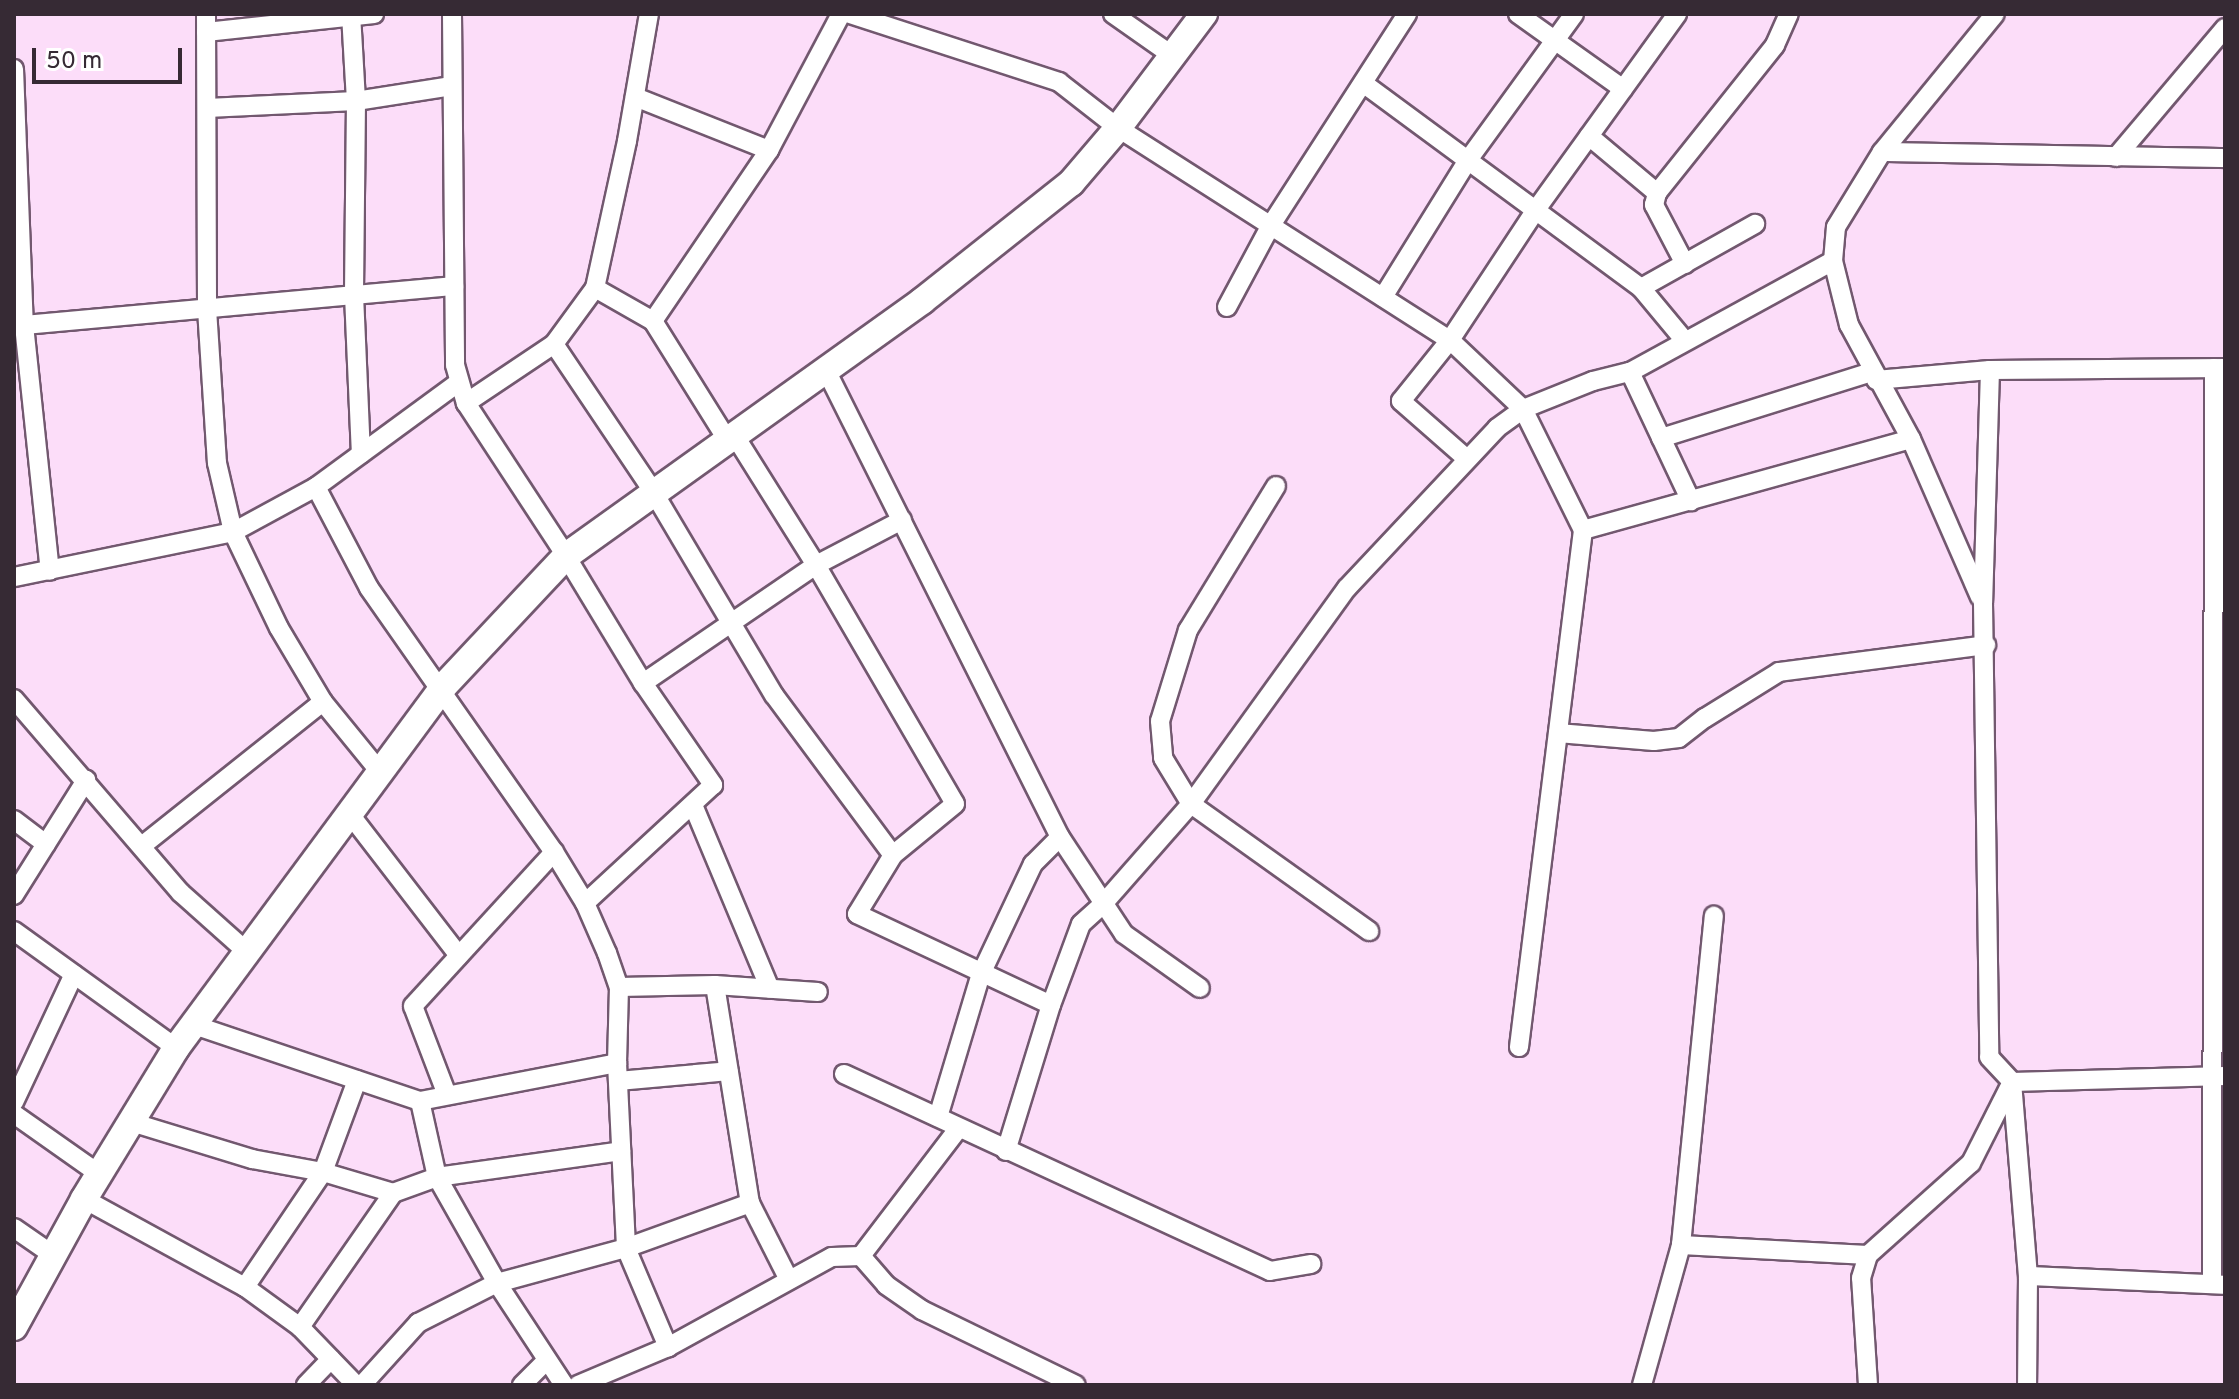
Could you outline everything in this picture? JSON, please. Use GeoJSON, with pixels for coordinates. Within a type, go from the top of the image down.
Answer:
{"type":"FeatureCollection","features":[{"type":"Feature","properties":{"kind":"street"},"geometry":{"type":"LineString","coordinates":[[374,14],[206,23],[207,309],[217,463],[233,532],[279,628],[323,702],[380,772]]}},
{"type":"Feature","properties":{"kind":"street"},"geometry":{"type":"LineString","coordinates":[[452,14],[455,365],[466,403],[566,556],[643,683],[713,785],[585,903]]}},
{"type":"Feature","properties":{"kind":"street"},"geometry":{"type":"LineString","coordinates":[[466,403],[554,344],[595,288],[649,14]]}},
{"type":"Feature","properties":{"kind":"street"},"geometry":{"type":"LineString","coordinates":[[653,321],[769,150],[841,14]]}},
{"type":"Feature","properties":{"kind":"street"},"geometry":{"type":"LineString","coordinates":[[850,14],[1059,82],[1118,128],[1450,340],[1523,409],[1583,530],[1519,1047]]}},
{"type":"Feature","properties":{"kind":"street"},"geometry":{"type":"LineString","coordinates":[[1113,14],[1173,56]]}},
{"type":"Feature","properties":{"kind":"street"},"geometry":{"type":"LineString","coordinates":[[14,1327],[84,1199],[176,1048],[442,688],[566,556],[922,301],[1071,183],[1118,128],[1204,14]]}},
{"type":"Feature","properties":{"kind":"street"},"geometry":{"type":"LineString","coordinates":[[1227,307],[1271,225],[1407,14]]}},
{"type":"Feature","properties":{"kind":"street"},"geometry":{"type":"LineString","coordinates":[[1518,14],[1623,89]]}},
{"type":"Feature","properties":{"kind":"street"},"geometry":{"type":"LineString","coordinates":[[1383,297],[1468,160],[1574,14]]}},
{"type":"Feature","properties":{"kind":"street"},"geometry":{"type":"LineString","coordinates":[[1467,459],[1401,401],[1450,340],[1535,211],[1677,14]]}},
{"type":"Feature","properties":{"kind":"street"},"geometry":{"type":"LineString","coordinates":[[1685,264],[1654,205],[1657,193],[1775,45],[1782,21],[1789,14]]}},
{"type":"Feature","properties":{"kind":"street"},"geometry":{"type":"LineString","coordinates":[[1983,603],[1911,439],[1874,376],[1849,325],[1833,261],[1836,227],[1882,152],[1995,14]]}},
{"type":"Feature","properties":{"kind":"street"},"geometry":{"type":"LineString","coordinates":[[351,15],[356,101],[354,295],[361,454]]}},
{"type":"Feature","properties":{"kind":"street"},"geometry":{"type":"LineString","coordinates":[[2116,157],[2225,28]]}},
{"type":"Feature","properties":{"kind":"street"},"geometry":{"type":"LineString","coordinates":[[14,69],[19,326],[50,571]]}},
{"type":"Feature","properties":{"kind":"street"},"geometry":{"type":"LineString","coordinates":[[1363,83],[1641,288],[1685,341]]}},
{"type":"Feature","properties":{"kind":"street"},"geometry":{"type":"LineString","coordinates":[[207,108],[356,101],[452,86]]}},
{"type":"Feature","properties":{"kind":"street"},"geometry":{"type":"LineString","coordinates":[[635,97],[769,150]]}},
{"type":"Feature","properties":{"kind":"street"},"geometry":{"type":"LineString","coordinates":[[1589,136],[1657,193]]}},
{"type":"Feature","properties":{"kind":"street"},"geometry":{"type":"LineString","coordinates":[[1882,152],[2225,158]]}},
{"type":"Feature","properties":{"kind":"street"},"geometry":{"type":"LineString","coordinates":[[1641,288],[1755,224]]}},
{"type":"Feature","properties":{"kind":"street"},"geometry":{"type":"LineString","coordinates":[[1006,1151],[1051,1005],[1081,924],[1103,904],[1191,804],[1347,588],[1497,428],[1523,409],[1593,381],[1630,372],[1833,261]]}},
{"type":"Feature","properties":{"kind":"street"},"geometry":{"type":"LineString","coordinates":[[19,326],[454,286]]}},
{"type":"Feature","properties":{"kind":"street"},"geometry":{"type":"LineString","coordinates":[[595,288],[653,321],[816,565],[955,804],[893,855],[857,914],[1051,1005]]}},
{"type":"Feature","properties":{"kind":"street"},"geometry":{"type":"LineString","coordinates":[[554,344],[654,493],[774,695],[893,855]]}},
{"type":"Feature","properties":{"kind":"street"},"geometry":{"type":"LineString","coordinates":[[1661,438],[1874,376],[1990,370],[2220,368],[2219,1285],[2028,1276]]}},
{"type":"Feature","properties":{"kind":"street"},"geometry":{"type":"LineString","coordinates":[[826,370],[1060,837],[1124,934],[1200,988]]}},
{"type":"Feature","properties":{"kind":"street"},"geometry":{"type":"LineString","coordinates":[[1990,370],[1983,603],[1986,645],[1989,1057],[2012,1082],[2028,1276],[2027,1385]]}},
{"type":"Feature","properties":{"kind":"street"},"geometry":{"type":"LineString","coordinates":[[1630,372],[1691,501]]}},
{"type":"Feature","properties":{"kind":"street"},"geometry":{"type":"LineString","coordinates":[[14,577],[233,532],[316,487],[459,382]]}},
{"type":"Feature","properties":{"kind":"street"},"geometry":{"type":"LineString","coordinates":[[1583,530],[1911,439]]}},
{"type":"Feature","properties":{"kind":"street"},"geometry":{"type":"LineString","coordinates":[[1276,486],[1188,630],[1160,721],[1163,758],[1191,804],[1369,931]]}},
{"type":"Feature","properties":{"kind":"street"},"geometry":{"type":"LineString","coordinates":[[316,487],[369,588],[442,688],[554,852],[585,903],[619,987],[617,1072],[626,1248],[668,1347]]}},
{"type":"Feature","properties":{"kind":"street"},"geometry":{"type":"LineString","coordinates":[[643,683],[816,565],[902,520]]}},
{"type":"Feature","properties":{"kind":"street"},"geometry":{"type":"LineString","coordinates":[[1558,733],[1654,741],[1679,738],[1779,672],[1986,645]]}},
{"type":"Feature","properties":{"kind":"street"},"geometry":{"type":"LineString","coordinates":[[14,699],[143,845],[181,893],[247,952]]}},
{"type":"Feature","properties":{"kind":"street"},"geometry":{"type":"LineString","coordinates":[[143,845],[323,702]]}},
{"type":"Feature","properties":{"kind":"street"},"geometry":{"type":"LineString","coordinates":[[14,895],[86,780]]}},
{"type":"Feature","properties":{"kind":"street"},"geometry":{"type":"LineString","coordinates":[[693,805],[770,989]]}},
{"type":"Feature","properties":{"kind":"street"},"geometry":{"type":"LineString","coordinates":[[349,813],[459,956]]}},
{"type":"Feature","properties":{"kind":"street"},"geometry":{"type":"LineString","coordinates":[[14,820],[46,844]]}},
{"type":"Feature","properties":{"kind":"street"},"geometry":{"type":"LineString","coordinates":[[938,1117],[981,974],[1033,864],[1060,837]]}},
{"type":"Feature","properties":{"kind":"street"},"geometry":{"type":"LineString","coordinates":[[447,1095],[413,1006],[554,852]]}},
{"type":"Feature","properties":{"kind":"street"},"geometry":{"type":"LineString","coordinates":[[1642,1385],[1681,1245],[1714,916]]}},
{"type":"Feature","properties":{"kind":"street"},"geometry":{"type":"LineString","coordinates":[[14,931],[176,1048]]}},
{"type":"Feature","properties":{"kind":"street"},"geometry":{"type":"LineString","coordinates":[[14,1102],[74,974]]}},
{"type":"Feature","properties":{"kind":"street"},"geometry":{"type":"LineString","coordinates":[[619,987],[715,985],[818,992]]}},
{"type":"Feature","properties":{"kind":"street"},"geometry":{"type":"LineString","coordinates":[[715,985],[750,1203],[789,1280]]}},
{"type":"Feature","properties":{"kind":"street"},"geometry":{"type":"LineString","coordinates":[[194,1025],[420,1101],[617,1072],[729,1071]]}},
{"type":"Feature","properties":{"kind":"street"},"geometry":{"type":"LineString","coordinates":[[844,1074],[1270,1271],[1311,1264]]}},
{"type":"Feature","properties":{"kind":"street"},"geometry":{"type":"LineString","coordinates":[[2012,1082],[2218,1076]]}},
{"type":"Feature","properties":{"kind":"street"},"geometry":{"type":"LineString","coordinates":[[245,1287],[323,1172],[357,1080]]}},
{"type":"Feature","properties":{"kind":"street"},"geometry":{"type":"LineString","coordinates":[[1868,1385],[1861,1278],[1868,1255],[1971,1163],[2012,1082]]}},
{"type":"Feature","properties":{"kind":"street"},"geometry":{"type":"LineString","coordinates":[[420,1101],[437,1177],[497,1283],[564,1385]]}},
{"type":"Feature","properties":{"kind":"street"},"geometry":{"type":"LineString","coordinates":[[14,1114],[99,1174]]}},
{"type":"Feature","properties":{"kind":"street"},"geometry":{"type":"LineString","coordinates":[[131,1122],[252,1159],[323,1172],[393,1193]]}},
{"type":"Feature","properties":{"kind":"street"},"geometry":{"type":"LineString","coordinates":[[861,1256],[958,1129]]}},
{"type":"Feature","properties":{"kind":"street"},"geometry":{"type":"LineString","coordinates":[[300,1327],[393,1193],[437,1177],[621,1151]]}},
{"type":"Feature","properties":{"kind":"street"},"geometry":{"type":"LineString","coordinates":[[84,1199],[245,1287],[300,1327],[356,1385]]}},
{"type":"Feature","properties":{"kind":"street"},"geometry":{"type":"LineString","coordinates":[[362,1385],[418,1323],[497,1283],[626,1248],[750,1203]]}},
{"type":"Feature","properties":{"kind":"street"},"geometry":{"type":"LineString","coordinates":[[14,1228],[53,1255]]}},
{"type":"Feature","properties":{"kind":"street"},"geometry":{"type":"LineString","coordinates":[[1681,1245],[1868,1255]]}},
{"type":"Feature","properties":{"kind":"street"},"geometry":{"type":"LineString","coordinates":[[578,1385],[668,1347],[832,1257],[861,1256]]}},
{"type":"Feature","properties":{"kind":"street"},"geometry":{"type":"LineString","coordinates":[[861,1256],[886,1285],[922,1310],[1076,1385]]}},
{"type":"Feature","properties":{"kind":"street"},"geometry":{"type":"LineString","coordinates":[[306,1385],[331,1359]]}},
{"type":"Feature","properties":{"kind":"street"},"geometry":{"type":"LineString","coordinates":[[522,1385],[547,1360]]}}]}
